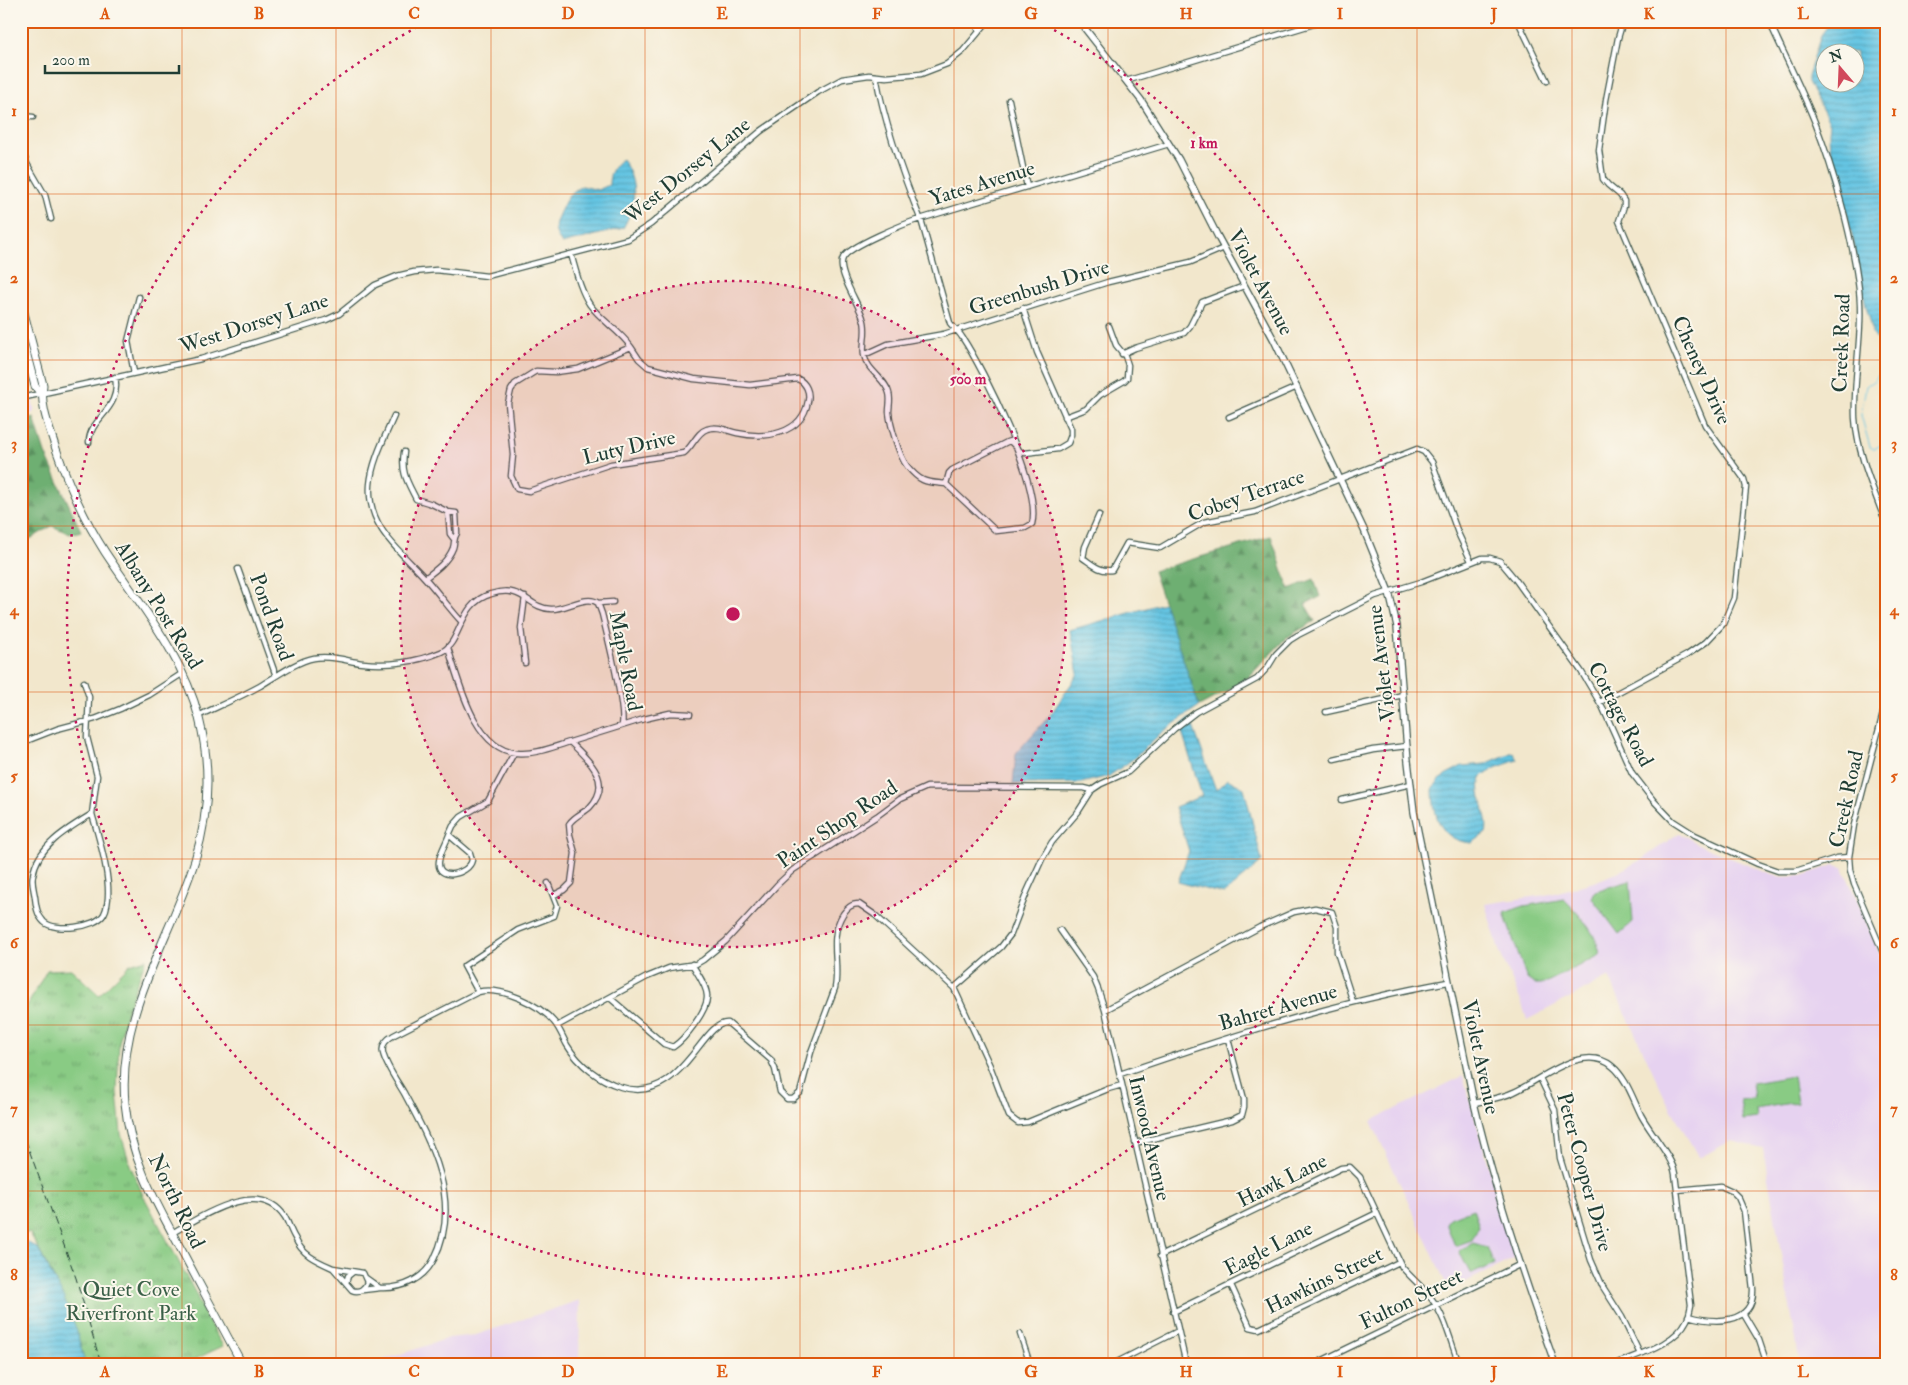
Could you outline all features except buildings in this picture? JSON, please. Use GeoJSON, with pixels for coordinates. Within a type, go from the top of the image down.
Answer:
{"type":"FeatureCollection","features":[{"type":"Feature","properties":{"kind":"highway","name":"Albany Post Road"},"geometry":{"type":"LineString","coordinates":[[21,302],[42,385],[40,393]]}},
{"type":"Feature","properties":{"kind":"highway","name":"Albany Post Road"},"geometry":{"type":"LineString","coordinates":[[21,333],[35,386],[40,393],[56,450],[82,510],[101,546],[164,640],[183,674],[198,716],[206,765],[207,790],[204,822],[192,869],[168,929]]}},
{"type":"Feature","properties":{"kind":"highway","name":"North Road"},"geometry":{"type":"LineString","coordinates":[[168,929],[132,1020],[126,1052],[124,1084],[128,1124],[135,1155],[146,1184],[242,1364]]}},
{"type":"Feature","properties":{"kind":"main road","name":"Violet Avenue"},"geometry":{"type":"LineString","coordinates":[[1079,21],[1126,81],[1180,160],[1224,248],[1274,340],[1375,555],[1389,592],[1397,626],[1407,746],[1420,847],[1474,1103],[1483,1141],[1521,1264],[1555,1364]]}},
{"type":"Feature","properties":{"kind":"street"},"geometry":{"type":"LineString","coordinates":[[974,21],[980,32]]}},
{"type":"Feature","properties":{"kind":"street","name":"West Dorsey Lane"},"geometry":{"type":"LineString","coordinates":[[21,398],[202,359],[326,320],[339,314],[376,285],[397,276],[436,270],[487,276],[610,244],[636,235],[761,131],[798,105],[842,79],[860,76],[921,74],[947,64],[963,52],[988,21]]}},
{"type":"Feature","properties":{"kind":"street"},"geometry":{"type":"LineString","coordinates":[[1126,81],[1324,21]]}},
{"type":"Feature","properties":{"kind":"street"},"geometry":{"type":"LineString","coordinates":[[1518,21],[1547,81]]}},
{"type":"Feature","properties":{"kind":"street","name":"Cheney Drive"},"geometry":{"type":"LineString","coordinates":[[1600,702],[1687,655],[1706,642],[1724,624],[1734,598],[1746,487],[1744,479],[1705,425],[1619,220],[1624,206],[1622,198],[1604,179],[1599,159],[1603,114],[1618,38],[1624,21]]}},
{"type":"Feature","properties":{"kind":"street","name":"Creek Road"},"geometry":{"type":"LineString","coordinates":[[1769,21],[1827,154],[1855,260],[1859,283],[1861,319],[1855,387],[1855,419],[1868,473],[1887,526]]}},
{"type":"Feature","properties":{"kind":"street","name":"Yates Avenue"},"geometry":{"type":"LineString","coordinates":[[876,76],[879,94],[894,145],[920,219],[1169,144]]}},
{"type":"Feature","properties":{"kind":"street"},"geometry":{"type":"LineString","coordinates":[[1009,100],[1027,187]]}},
{"type":"Feature","properties":{"kind":"street"},"geometry":{"type":"LineString","coordinates":[[21,116],[33,116]]}},
{"type":"Feature","properties":{"kind":"street"},"geometry":{"type":"LineString","coordinates":[[21,147],[27,164],[45,195],[51,219]]}},
{"type":"Feature","properties":{"kind":"street"},"geometry":{"type":"LineString","coordinates":[[920,219],[950,323],[957,330],[977,362],[1018,449],[1030,492],[1033,516],[1032,524],[1029,526],[1001,532],[992,529],[946,484],[929,483],[920,479],[904,461],[889,413],[889,392],[864,355],[864,321],[842,268],[844,256],[849,251],[872,239],[920,219]]}},
{"type":"Feature","properties":{"kind":"street","name":"Greenbush Drive"},"geometry":{"type":"LineString","coordinates":[[864,355],[888,344],[926,338],[957,330],[1108,282],[1191,262],[1224,248]]}},
{"type":"Feature","properties":{"kind":"street","name":"Luty Drive"},"geometry":{"type":"LineString","coordinates":[[571,254],[583,292],[590,304],[622,336],[648,368],[694,379],[750,385],[798,379],[807,388],[808,405],[794,427],[779,433],[761,436],[736,433],[724,428],[707,429],[702,432],[684,453],[611,464],[529,491],[517,489],[511,476],[513,455],[508,403],[516,384],[536,371],[578,369],[631,348]]}},
{"type":"Feature","properties":{"kind":"street"},"geometry":{"type":"LineString","coordinates":[[1122,354],[1135,348],[1184,333],[1190,326],[1202,302],[1244,286]]}},
{"type":"Feature","properties":{"kind":"street"},"geometry":{"type":"LineString","coordinates":[[134,374],[128,341],[139,297]]}},
{"type":"Feature","properties":{"kind":"street"},"geometry":{"type":"LineString","coordinates":[[946,484],[948,473],[952,470],[1007,442],[1010,441],[1025,453],[1064,447],[1068,443],[1071,429],[1037,352],[1023,308]]}},
{"type":"Feature","properties":{"kind":"street"},"geometry":{"type":"LineString","coordinates":[[1065,417],[1086,409],[1100,395],[1127,378],[1129,370],[1127,361],[1116,345],[1109,326]]}},
{"type":"Feature","properties":{"kind":"street"},"geometry":{"type":"LineString","coordinates":[[89,442],[91,434],[116,394],[115,377]]}},
{"type":"Feature","properties":{"kind":"street"},"geometry":{"type":"LineString","coordinates":[[1229,417],[1297,388]]}},
{"type":"Feature","properties":{"kind":"street"},"geometry":{"type":"LineString","coordinates":[[394,416],[371,478],[372,510],[375,520],[385,536],[425,578],[461,622]]}},
{"type":"Feature","properties":{"kind":"street"},"geometry":{"type":"LineString","coordinates":[[1339,479],[1411,450],[1417,449],[1424,452],[1432,462],[1458,533],[1471,562]]}},
{"type":"Feature","properties":{"kind":"street"},"geometry":{"type":"LineString","coordinates":[[404,452],[405,478],[416,499],[448,512],[456,513],[457,533],[453,538]]}},
{"type":"Feature","properties":{"kind":"street","name":"Cobey Terrace"},"geometry":{"type":"LineString","coordinates":[[1099,515],[1085,547],[1083,558],[1096,567],[1108,571],[1114,569],[1127,543],[1160,548],[1204,522],[1255,512],[1339,479]]}},
{"type":"Feature","properties":{"kind":"street"},"geometry":{"type":"LineString","coordinates":[[425,578],[445,562],[453,548],[448,512]]}},
{"type":"Feature","properties":{"kind":"street","name":"Cottage Road"},"geometry":{"type":"LineString","coordinates":[[1092,790],[1128,772],[1174,729],[1196,712],[1257,679],[1276,654],[1290,640],[1375,596],[1422,582],[1482,558],[1490,558],[1505,566],[1581,671],[1600,702],[1628,766],[1636,779],[1660,809],[1682,828],[1750,861],[1778,871],[1800,870],[1837,858],[1849,857]]}},
{"type":"Feature","properties":{"kind":"street","name":"Pond Road"},"geometry":{"type":"LineString","coordinates":[[238,569],[276,676]]}},
{"type":"Feature","properties":{"kind":"street"},"geometry":{"type":"LineString","coordinates":[[198,716],[315,657],[387,664],[416,659],[448,648],[461,622],[476,601],[490,594],[508,591],[515,592],[548,609],[558,609],[587,600],[595,600],[598,603],[613,602]]}},
{"type":"Feature","properties":{"kind":"street"},"geometry":{"type":"LineString","coordinates":[[525,597],[521,628],[525,663]]}},
{"type":"Feature","properties":{"kind":"street","name":"Maple Road"},"geometry":{"type":"LineString","coordinates":[[598,603],[620,697],[623,716],[622,725]]}},
{"type":"Feature","properties":{"kind":"street"},"geometry":{"type":"LineString","coordinates":[[448,648],[467,706],[477,726],[493,742],[514,753],[522,754],[542,750],[606,733],[622,725],[670,713],[690,714]]}},
{"type":"Feature","properties":{"kind":"street"},"geometry":{"type":"LineString","coordinates":[[21,743],[138,701],[183,674]]}},
{"type":"Feature","properties":{"kind":"street"},"geometry":{"type":"LineString","coordinates":[[84,682],[89,693],[88,737],[97,776],[92,814],[101,845],[106,874],[107,904],[104,914],[96,921],[71,927],[52,926],[42,920],[36,906],[32,881],[35,866],[40,856],[59,835],[92,814]]}},
{"type":"Feature","properties":{"kind":"street"},"geometry":{"type":"LineString","coordinates":[[1326,712],[1403,695]]}},
{"type":"Feature","properties":{"kind":"street","name":"Creek Road"},"geometry":{"type":"LineString","coordinates":[[1887,698],[1854,825],[1849,857],[1850,870],[1857,892],[1887,962]]}},
{"type":"Feature","properties":{"kind":"street"},"geometry":{"type":"LineString","coordinates":[[554,895],[564,890],[571,883],[575,853],[569,824],[590,807],[598,793],[599,782],[594,768],[589,760],[570,742]]}},
{"type":"Feature","properties":{"kind":"street"},"geometry":{"type":"LineString","coordinates":[[1334,759],[1373,750],[1407,746]]}},
{"type":"Feature","properties":{"kind":"street"},"geometry":{"type":"LineString","coordinates":[[449,835],[470,853],[472,860],[468,868],[452,875],[446,874],[441,870],[438,863],[449,835],[453,826],[461,817],[488,801],[514,753]]}},
{"type":"Feature","properties":{"kind":"street"},"geometry":{"type":"LineString","coordinates":[[1342,800],[1411,784]]}},
{"type":"Feature","properties":{"kind":"street","name":"Paint Shop Road"},"geometry":{"type":"LineString","coordinates":[[557,1026],[664,970],[703,960],[722,946],[793,870],[908,794],[927,787],[1084,788],[1092,790]]}},
{"type":"Feature","properties":{"kind":"street"},"geometry":{"type":"LineString","coordinates":[[954,988],[1001,947],[1011,934],[1042,859],[1052,842],[1078,812],[1082,802],[1092,790]]}},
{"type":"Feature","properties":{"kind":"street"},"geometry":{"type":"LineString","coordinates":[[478,992],[464,966],[518,930],[554,916],[557,908],[554,895],[548,883]]}},
{"type":"Feature","properties":{"kind":"street"},"geometry":{"type":"LineString","coordinates":[[333,1268],[352,1290],[362,1290],[405,1284],[423,1274],[433,1261],[438,1250],[446,1212],[443,1184],[435,1158],[384,1055],[383,1045],[387,1039],[394,1035],[478,992],[496,990],[510,994],[539,1010],[557,1026],[572,1052],[588,1068],[614,1084],[638,1090],[654,1086],[667,1079],[689,1060],[714,1028],[720,1024],[728,1024],[771,1060],[775,1068],[780,1092],[790,1100],[798,1096],[802,1089],[811,1052],[835,988],[837,977],[834,948],[835,935],[841,918],[850,906],[859,904],[868,909],[954,988],[990,1066],[1006,1111],[1011,1119],[1016,1122],[1028,1122],[1122,1085]]}},
{"type":"Feature","properties":{"kind":"street"},"geometry":{"type":"LineString","coordinates":[[1105,1010],[1260,927],[1294,912],[1315,908],[1329,910],[1334,913],[1337,926],[1337,952],[1353,1002]]}},
{"type":"Feature","properties":{"kind":"street","name":"Inwood Avenue"},"geometry":{"type":"LineString","coordinates":[[1060,930],[1093,977],[1105,1010],[1186,1364]]}},
{"type":"Feature","properties":{"kind":"street"},"geometry":{"type":"LineString","coordinates":[[610,998],[664,1044],[673,1047],[687,1035],[707,1001],[706,991],[692,964]]}},
{"type":"Feature","properties":{"kind":"street","name":"Bahret Avenue"},"geometry":{"type":"LineString","coordinates":[[1120,1074],[1177,1054],[1353,1002],[1448,982]]}},
{"type":"Feature","properties":{"kind":"street"},"geometry":{"type":"LineString","coordinates":[[1135,1143],[1232,1120],[1242,1115],[1244,1099],[1228,1039]]}},
{"type":"Feature","properties":{"kind":"street"},"geometry":{"type":"LineString","coordinates":[[1474,1103],[1505,1096],[1580,1058],[1600,1058],[1614,1067],[1626,1084],[1646,1125],[1672,1163],[1691,1305],[1687,1321],[1672,1338],[1615,1364]]}},
{"type":"Feature","properties":{"kind":"street","name":"Peter Cooper Drive"},"geometry":{"type":"LineString","coordinates":[[1540,1078],[1555,1110],[1560,1158],[1592,1260],[1603,1287],[1622,1317],[1640,1354]]}},
{"type":"Feature","properties":{"kind":"street","name":"Hawk Lane"},"geometry":{"type":"LineString","coordinates":[[1160,1256],[1346,1167],[1353,1169],[1357,1172],[1400,1262],[1410,1277],[1430,1296],[1436,1305],[1459,1364]]}},
{"type":"Feature","properties":{"kind":"street"},"geometry":{"type":"LineString","coordinates":[[1677,1190],[1721,1186],[1735,1193],[1742,1203],[1753,1294],[1749,1306],[1736,1318],[1701,1320],[1688,1316]]}},
{"type":"Feature","properties":{"kind":"street"},"geometry":{"type":"LineString","coordinates":[[172,1233],[228,1205],[259,1200],[269,1203],[278,1209],[285,1218],[301,1249],[309,1256],[333,1268],[363,1273],[366,1278],[380,1288]]}},
{"type":"Feature","properties":{"kind":"street","name":"Eagle Lane"},"geometry":{"type":"LineString","coordinates":[[1173,1312],[1377,1213]]}},
{"type":"Feature","properties":{"kind":"street","name":"Hawkins Street"},"geometry":{"type":"LineString","coordinates":[[1231,1285],[1250,1327],[1259,1329],[1400,1262]]}},
{"type":"Feature","properties":{"kind":"street","name":"Fulton Street"},"geometry":{"type":"LineString","coordinates":[[1315,1364],[1521,1264]]}},
{"type":"Feature","properties":{"kind":"street"},"geometry":{"type":"LineString","coordinates":[[346,1283],[348,1276],[353,1272]]}},
{"type":"Feature","properties":{"kind":"street"},"geometry":{"type":"LineString","coordinates":[[362,1290],[366,1285],[366,1278]]}},
{"type":"Feature","properties":{"kind":"street"},"geometry":{"type":"LineString","coordinates":[[1743,1313],[1759,1340],[1767,1364]]}},
{"type":"Feature","properties":{"kind":"street"},"geometry":{"type":"LineString","coordinates":[[1113,1364],[1178,1331]]}},
{"type":"Feature","properties":{"kind":"street"},"geometry":{"type":"LineString","coordinates":[[1020,1334],[1030,1364]]}},
{"type":"Feature","properties":{"kind":"shaded area"},"geometry":{"type":"Polygon","coordinates":[[[21,351],[35,412],[21,418],[21,351]]]}},
{"type":"Feature","properties":{"kind":"shaded area"},"geometry":{"type":"Polygon","coordinates":[[[1679,833],[1704,847],[1772,875],[1783,877],[1802,876],[1834,865],[1843,867],[1887,971],[1887,1364],[1800,1364],[1763,1149],[1731,1141],[1699,1158],[1665,1098],[1609,977],[1527,1020],[1500,953],[1485,904],[1551,894],[1597,881],[1641,860],[1679,833]]]}},
{"type":"Feature","properties":{"kind":"shaded area"},"geometry":{"type":"Polygon","coordinates":[[[1463,1076],[1515,1258],[1449,1290],[1371,1121],[1463,1076]]]}},
{"type":"Feature","properties":{"kind":"shaded area"},"geometry":{"type":"Polygon","coordinates":[[[580,1300],[579,1364],[371,1364],[449,1338],[476,1335],[580,1300]]]}},
{"type":"Feature","properties":{"kind":"green space"},"geometry":{"type":"Polygon","coordinates":[[[34,418],[45,453],[81,531],[70,534],[52,526],[30,539],[21,529],[21,422],[34,418]]]}},
{"type":"Feature","properties":{"kind":"green space"},"geometry":{"type":"Polygon","coordinates":[[[1271,536],[1289,589],[1314,579],[1320,597],[1305,604],[1315,621],[1286,638],[1244,682],[1199,706],[1153,571],[1271,536]]]}},
{"type":"Feature","properties":{"kind":"green space"},"geometry":{"type":"Polygon","coordinates":[[[1630,881],[1633,922],[1619,934],[1592,898],[1595,891],[1630,881]]]}},
{"type":"Feature","properties":{"kind":"green space"},"geometry":{"type":"Polygon","coordinates":[[[1564,899],[1591,932],[1600,955],[1543,984],[1534,984],[1527,979],[1504,913],[1524,906],[1564,899]]]}},
{"type":"Feature","properties":{"kind":"green space","name":"Quiet Cove Riverfront Park"},"geometry":{"type":"Polygon","coordinates":[[[146,959],[127,1010],[119,1043],[117,1092],[121,1134],[130,1165],[143,1195],[196,1294],[204,1314],[223,1346],[185,1364],[80,1364],[56,1282],[30,1233],[21,1234],[21,1017],[47,970],[71,969],[99,995],[130,964],[146,959]]]}},
{"type":"Feature","properties":{"kind":"green space"},"geometry":{"type":"Polygon","coordinates":[[[1793,1076],[1797,1102],[1756,1109],[1757,1118],[1743,1120],[1740,1100],[1754,1098],[1752,1083],[1793,1076]]]}},
{"type":"Feature","properties":{"kind":"green space"},"geometry":{"type":"Polygon","coordinates":[[[1473,1209],[1479,1226],[1472,1240],[1455,1246],[1446,1223],[1450,1218],[1473,1209]]]}},
{"type":"Feature","properties":{"kind":"green space"},"geometry":{"type":"Polygon","coordinates":[[[1473,1243],[1487,1247],[1494,1264],[1470,1273],[1459,1251],[1473,1243]]]}},
{"type":"Feature","properties":{"kind":"water"},"geometry":{"type":"Polygon","coordinates":[[[1827,21],[1871,21],[1875,23],[1887,21],[1887,86],[1881,82],[1878,84],[1878,87],[1887,96],[1887,352],[1881,349],[1878,339],[1872,334],[1857,257],[1830,146],[1830,124],[1808,82],[1816,51],[1816,92],[1866,92],[1866,42],[1819,42],[1827,27],[1827,21]]]}},
{"type":"Feature","properties":{"kind":"water"},"geometry":{"type":"Polygon","coordinates":[[[622,159],[631,176],[634,193],[631,210],[623,228],[562,244],[556,234],[555,225],[568,197],[582,186],[598,190],[609,185],[612,170],[622,159]]]}},
{"type":"Feature","properties":{"kind":"water"},"geometry":{"type":"Polygon","coordinates":[[[1164,603],[1199,706],[1161,733],[1133,759],[1109,776],[1081,783],[1013,784],[1016,753],[1051,714],[1078,674],[1070,630],[1164,603]]]}},
{"type":"Feature","properties":{"kind":"water"},"geometry":{"type":"Polygon","coordinates":[[[1190,718],[1216,790],[1227,779],[1244,788],[1262,861],[1224,894],[1178,882],[1189,851],[1175,807],[1202,796],[1180,726],[1190,718]]]}},
{"type":"Feature","properties":{"kind":"water"},"geometry":{"type":"Polygon","coordinates":[[[1513,752],[1517,760],[1492,769],[1481,779],[1480,793],[1486,818],[1486,833],[1472,843],[1461,841],[1445,832],[1434,807],[1433,787],[1445,775],[1462,766],[1485,764],[1513,752]]]}},
{"type":"Feature","properties":{"kind":"water"},"geometry":{"type":"Polygon","coordinates":[[[21,1238],[38,1249],[63,1296],[76,1328],[85,1364],[21,1364],[21,1238]]]}},
{"type":"Feature","properties":{"kind":"waterway"},"geometry":{"type":"LineString","coordinates":[[1887,360],[1876,379],[1866,386],[1861,415],[1870,447],[1874,449],[1881,445],[1883,434],[1887,433]]}},
{"type":"Feature","properties":{"kind":"railway"},"geometry":{"type":"LineString","coordinates":[[21,1128],[76,1278],[101,1364]]}}]}
